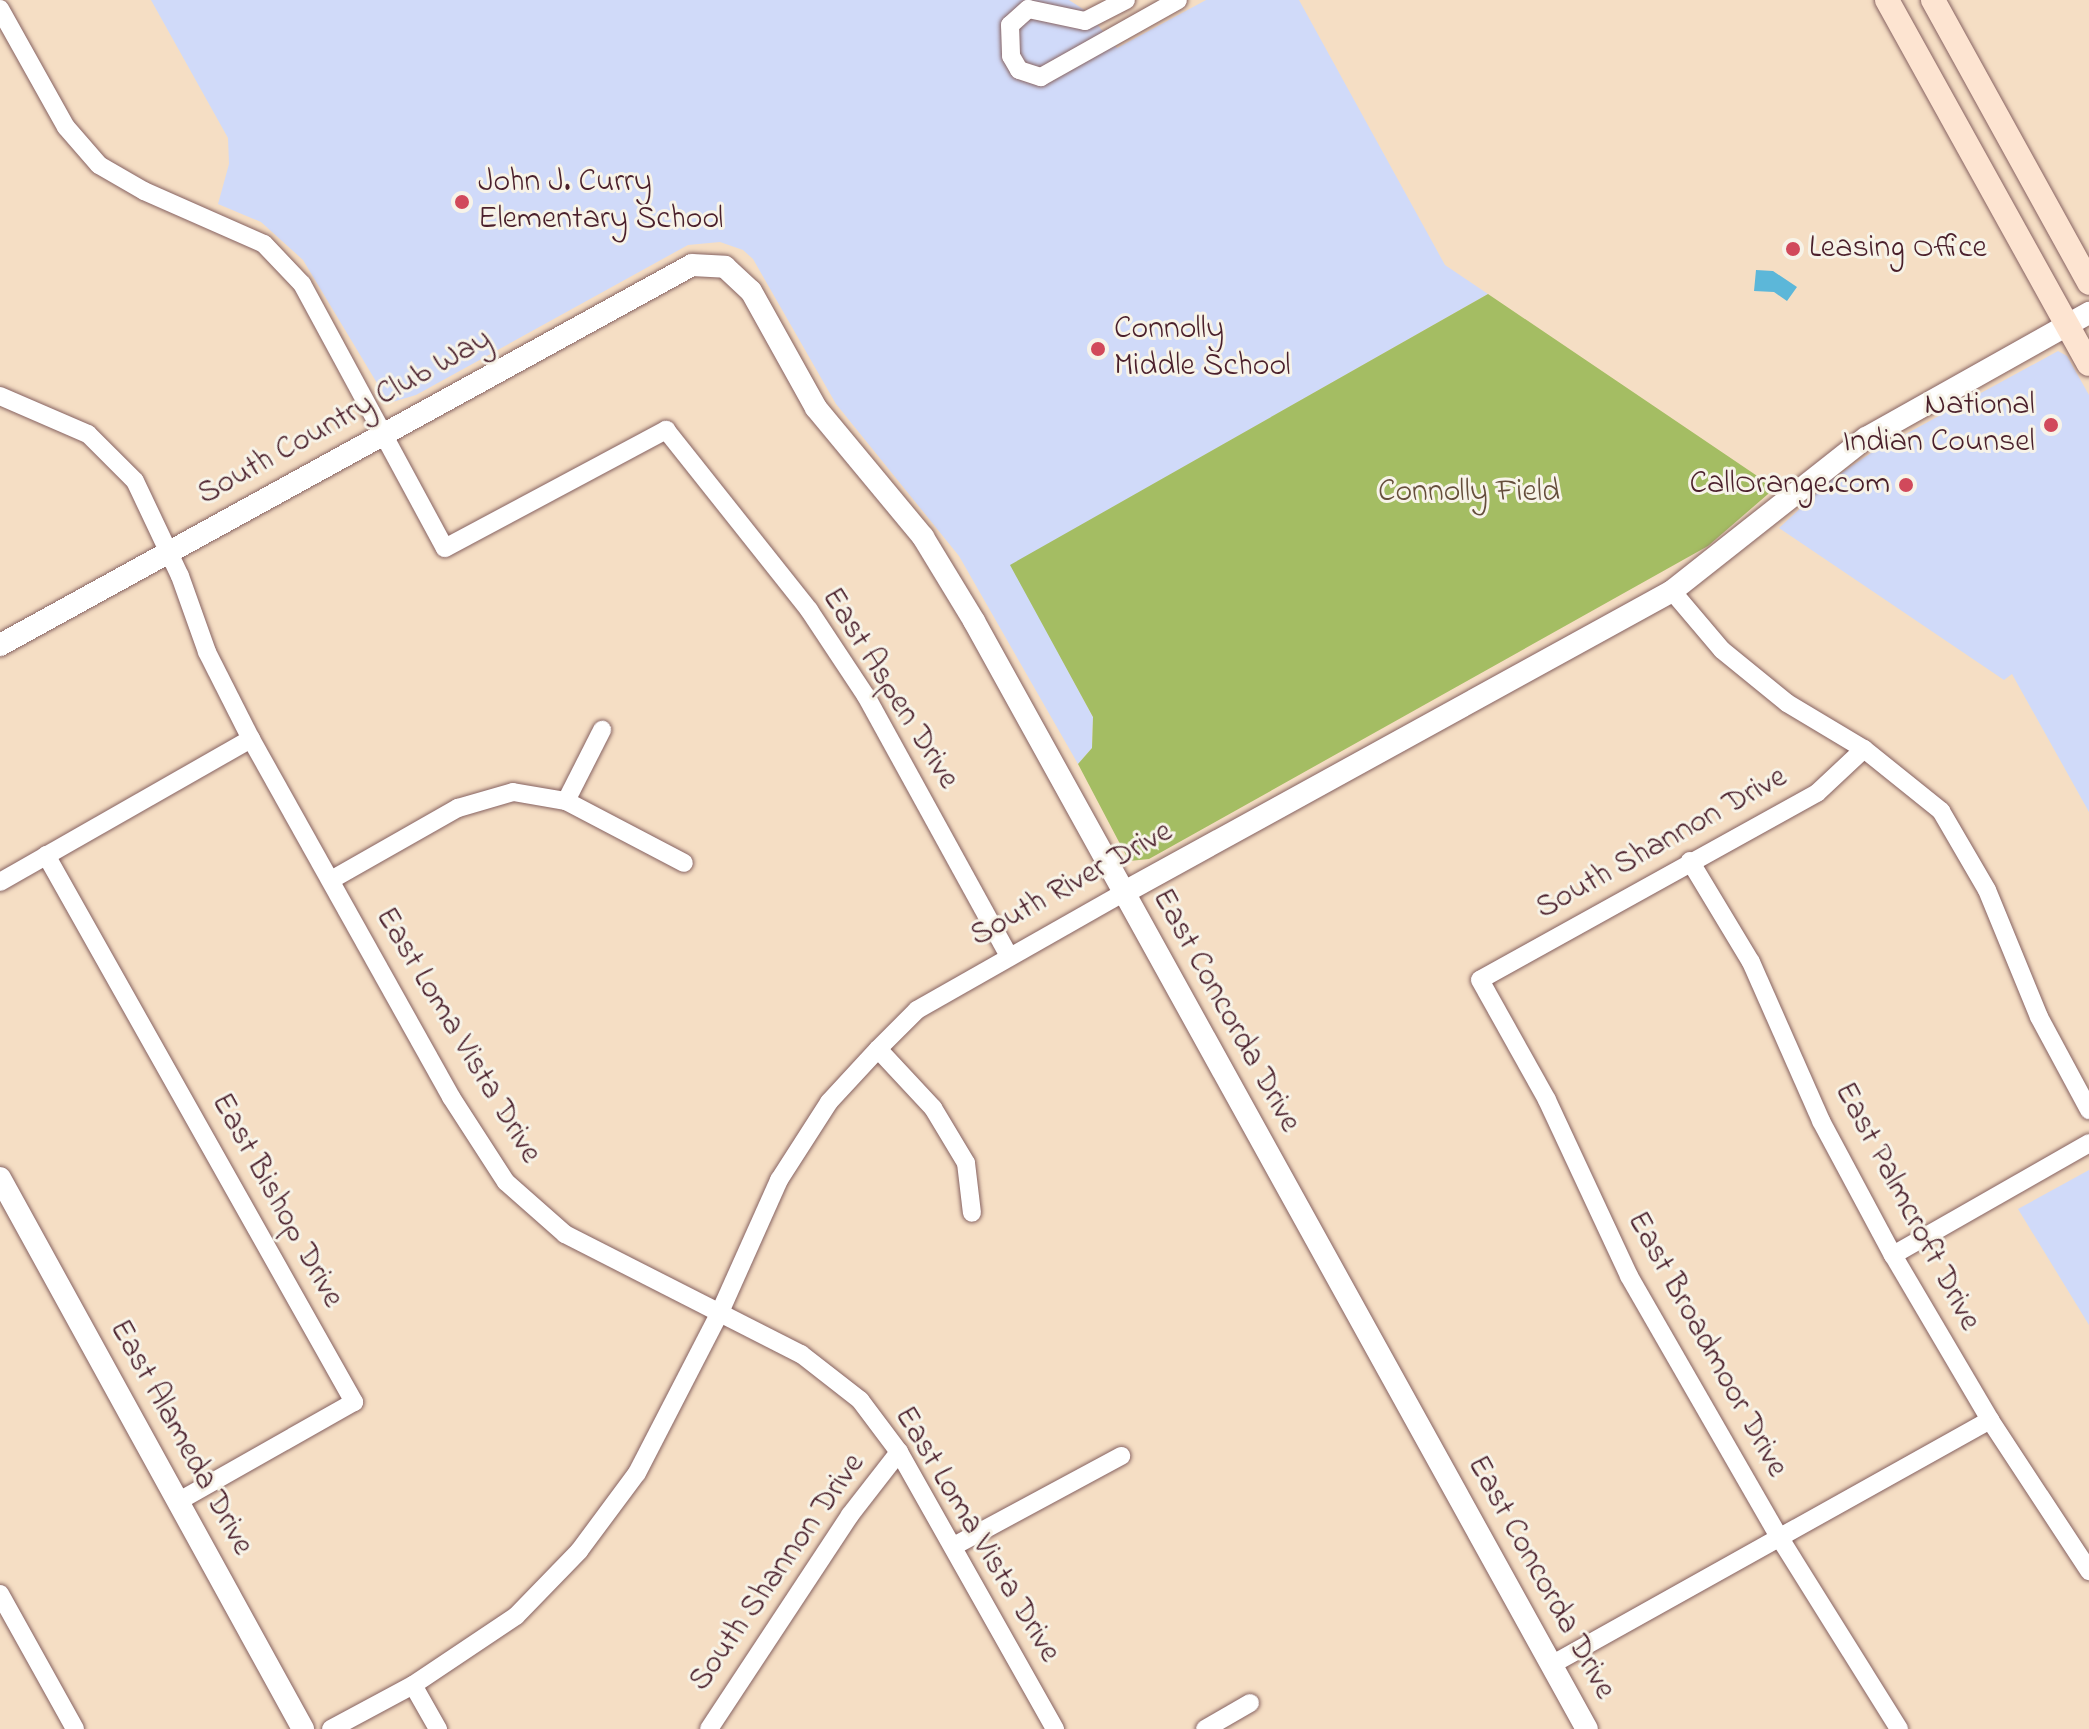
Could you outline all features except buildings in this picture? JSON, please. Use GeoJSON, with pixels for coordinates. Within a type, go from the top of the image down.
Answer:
{"type":"FeatureCollection","features":[{"type":"Feature","properties":{"kind":"main road"},"geometry":{"type":"LineString","coordinates":[[1887,0],[2089,364]]}},
{"type":"Feature","properties":{"kind":"main road"},"geometry":{"type":"LineString","coordinates":[[1933,0],[2089,283]]}},
{"type":"Feature","properties":{"kind":"street"},"geometry":{"type":"LineString","coordinates":[[1126,0],[1085,21],[1028,9],[1010,25],[1011,56],[1019,70],[1041,77],[1178,0]]}},
{"type":"Feature","properties":{"kind":"street"},"geometry":{"type":"LineString","coordinates":[[0,9],[66,127],[99,165],[144,191],[264,244],[302,284],[384,433]]}},
{"type":"Feature","properties":{"kind":"street","name":"South Country Club Way"},"geometry":{"type":"LineString","coordinates":[[0,645],[692,265],[725,267]]}},
{"type":"Feature","properties":{"kind":"street","name":"East Concorda Drive"},"geometry":{"type":"LineString","coordinates":[[725,267],[751,291],[816,408],[923,537],[1587,1729]]}},
{"type":"Feature","properties":{"kind":"street","name":"South River Drive"},"geometry":{"type":"LineString","coordinates":[[331,1729],[413,1685],[516,1616],[579,1551],[637,1473],[720,1312],[779,1180],[829,1102],[917,1010],[1009,956],[1672,591],[1866,438],[2089,313]]}},
{"type":"Feature","properties":{"kind":"street","name":"East Loma Vista Drive"},"geometry":{"type":"LineString","coordinates":[[0,396],[88,434],[114,454],[135,481],[170,552],[207,652],[251,739],[451,1097],[506,1182],[565,1234],[801,1354],[848,1391],[899,1452],[1055,1729]]}},
{"type":"Feature","properties":{"kind":"street","name":"East Aspen Drive"},"geometry":{"type":"LineString","coordinates":[[384,433],[445,548],[666,430],[809,610],[866,696],[1009,956]]}},
{"type":"Feature","properties":{"kind":"street"},"geometry":{"type":"LineString","coordinates":[[1672,591],[1722,650],[1787,703],[1864,749],[1941,811],[1987,890],[2039,1017],[2089,1110]]}},
{"type":"Feature","properties":{"kind":"street"},"geometry":{"type":"LineString","coordinates":[[566,801],[602,730]]}},
{"type":"Feature","properties":{"kind":"street"},"geometry":{"type":"LineString","coordinates":[[0,882],[251,739]]}},
{"type":"Feature","properties":{"kind":"street","name":"South Shannon Drive"},"geometry":{"type":"LineString","coordinates":[[1480,980],[1817,793],[1864,749]]}},
{"type":"Feature","properties":{"kind":"street"},"geometry":{"type":"LineString","coordinates":[[331,880],[458,808],[513,792],[566,801],[684,863]]}},
{"type":"Feature","properties":{"kind":"street","name":"East Bishop Drive"},"geometry":{"type":"LineString","coordinates":[[46,855],[354,1402],[179,1501]]}},
{"type":"Feature","properties":{"kind":"street","name":"East Palmcroft Drive"},"geometry":{"type":"LineString","coordinates":[[1690,861],[1751,962],[1821,1121],[1893,1255],[1990,1420],[2089,1571]]}},
{"type":"Feature","properties":{"kind":"street","name":"East Broadmoor Drive"},"geometry":{"type":"LineString","coordinates":[[1480,980],[1547,1100],[1629,1276],[1781,1540],[1899,1729]]}},
{"type":"Feature","properties":{"kind":"street"},"geometry":{"type":"LineString","coordinates":[[878,1049],[933,1108],[966,1163],[972,1213]]}},
{"type":"Feature","properties":{"kind":"street"},"geometry":{"type":"LineString","coordinates":[[1893,1255],[2089,1143]]}},
{"type":"Feature","properties":{"kind":"street","name":"East Alameda Drive"},"geometry":{"type":"LineString","coordinates":[[0,1178],[303,1729]]}},
{"type":"Feature","properties":{"kind":"street"},"geometry":{"type":"LineString","coordinates":[[1551,1665],[1781,1540],[1990,1420]]}},
{"type":"Feature","properties":{"kind":"street","name":"South Shannon Drive"},"geometry":{"type":"LineString","coordinates":[[709,1729],[850,1515],[899,1452]]}},
{"type":"Feature","properties":{"kind":"street"},"geometry":{"type":"LineString","coordinates":[[954,1546],[1121,1456]]}},
{"type":"Feature","properties":{"kind":"street"},"geometry":{"type":"LineString","coordinates":[[0,1594],[75,1729]]}},
{"type":"Feature","properties":{"kind":"street"},"geometry":{"type":"LineString","coordinates":[[413,1685],[438,1729]]}},
{"type":"Feature","properties":{"kind":"street"},"geometry":{"type":"LineString","coordinates":[[1205,1729],[1250,1703]]}},
{"type":"Feature","properties":{"kind":"shaded area","name":"Connolly Middle School"},"geometry":{"type":"Polygon","coordinates":[[[151,0],[1069,0],[1086,11],[1117,48],[1206,0],[1299,0],[1445,265],[1488,294],[1011,565],[1093,717],[1092,748],[1078,764],[959,556],[836,404],[753,259],[743,250],[720,242],[688,245],[416,395],[389,403],[303,260],[261,222],[218,204],[229,164],[228,138],[151,0]]]}},
{"type":"Feature","properties":{"kind":"shaded area"},"geometry":{"type":"Polygon","coordinates":[[[2058,351],[2067,356],[2089,395],[2089,812],[2012,674],[2004,680],[1779,528],[1831,480],[1871,453],[2058,351]]]}},
{"type":"Feature","properties":{"kind":"shaded area"},"geometry":{"type":"Polygon","coordinates":[[[2089,1170],[2089,1325],[2018,1209],[2089,1170]]]}},
{"type":"Feature","properties":{"kind":"green space","name":"Connolly Field"},"geometry":{"type":"Polygon","coordinates":[[[1488,294],[1775,488],[1708,546],[1149,859],[1129,861],[1078,764],[1092,748],[1093,717],[1010,565],[1488,294]]]}},
{"type":"Feature","properties":{"kind":"water"},"geometry":{"type":"Polygon","coordinates":[[[1756,270],[1773,271],[1797,287],[1787,301],[1774,292],[1754,291],[1756,270]]]}},
{"type":"Feature","properties":{"kind":"place","name":"John J. Curry Elementary School"},"geometry":{"type":"Point","coordinates":[462,202]}},
{"type":"Feature","properties":{"kind":"place","name":"Leasing Office"},"geometry":{"type":"Point","coordinates":[1793,249]}},
{"type":"Feature","properties":{"kind":"place","name":"Connolly Middle School"},"geometry":{"type":"Point","coordinates":[1098,349]}},
{"type":"Feature","properties":{"kind":"place","name":"National Indian Counsel"},"geometry":{"type":"Point","coordinates":[2051,425]}},
{"type":"Feature","properties":{"kind":"place","name":"CallOrange.com"},"geometry":{"type":"Point","coordinates":[1906,485]}}]}
